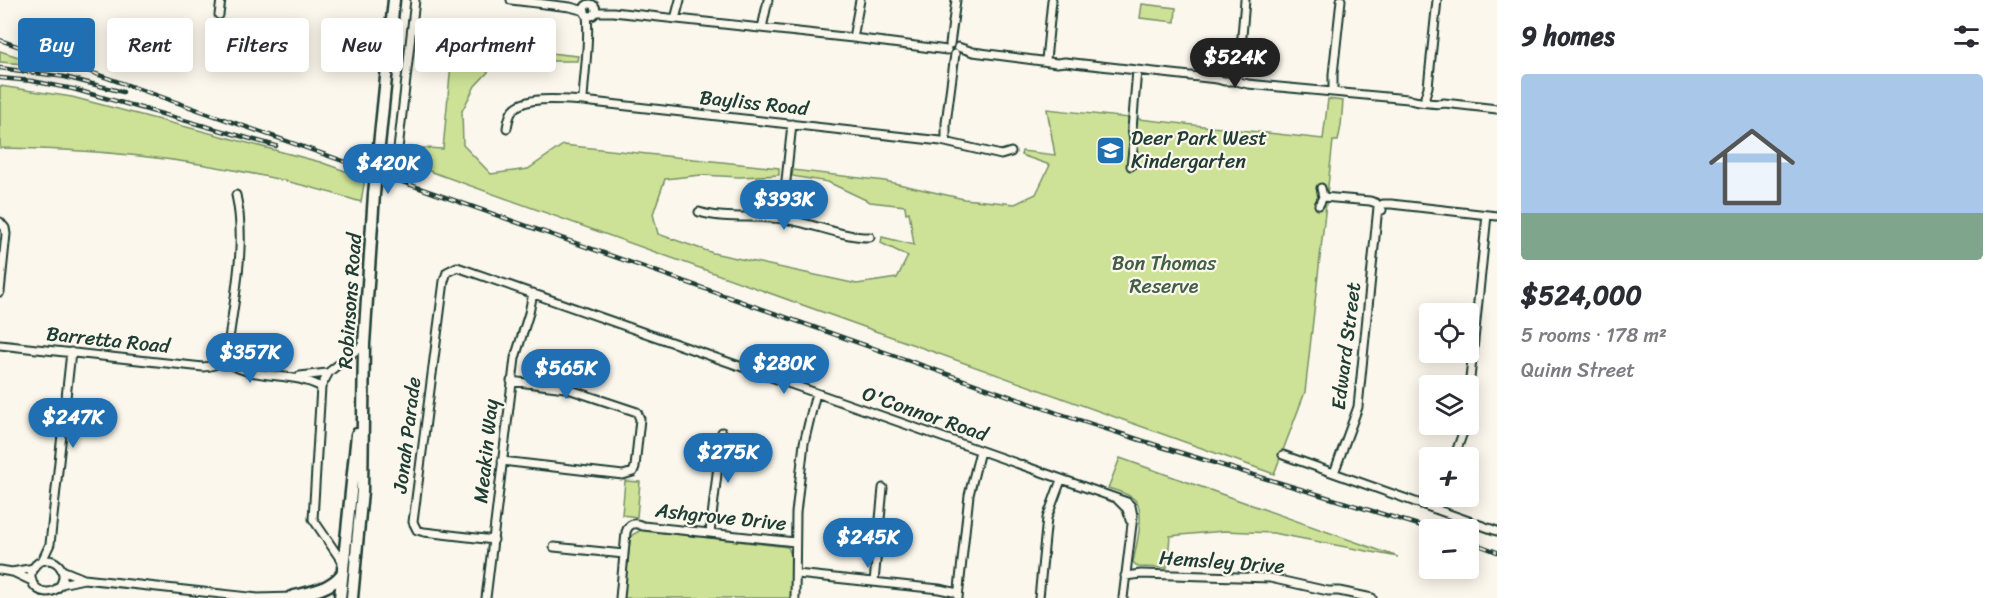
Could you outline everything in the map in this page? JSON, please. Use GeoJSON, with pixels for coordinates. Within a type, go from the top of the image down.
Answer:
{"type":"FeatureCollection","features":[{"type":"Feature","properties":{"kind":"main road","name":"Robinsons Road"},"geometry":{"type":"LineString","coordinates":[[352,598],[362,491],[362,389],[374,194],[394,0]]}},
{"type":"Feature","properties":{"kind":"main road","name":"Robinsons Road"},"geometry":{"type":"LineString","coordinates":[[340,598],[362,389]]}},
{"type":"Feature","properties":{"kind":"main road"},"geometry":{"type":"LineString","coordinates":[[295,598],[328,587],[335,583],[342,574]]}},
{"type":"Feature","properties":{"kind":"street"},"geometry":{"type":"LineString","coordinates":[[219,15],[221,0]]}},
{"type":"Feature","properties":{"kind":"street"},"geometry":{"type":"LineString","coordinates":[[405,154],[398,149],[415,0]]}},
{"type":"Feature","properties":{"kind":"street"},"geometry":{"type":"LineString","coordinates":[[510,0],[1028,58],[1046,57],[1065,62],[1224,81],[1236,78],[1248,84],[1408,99],[1414,102],[1426,98],[1438,105],[1444,103],[1497,110]]}},
{"type":"Feature","properties":{"kind":"street"},"geometry":{"type":"LineString","coordinates":[[856,38],[860,0]]}},
{"type":"Feature","properties":{"kind":"street"},"geometry":{"type":"LineString","coordinates":[[944,141],[952,69],[956,0]]}},
{"type":"Feature","properties":{"kind":"street"},"geometry":{"type":"LineString","coordinates":[[1046,57],[1052,0]]}},
{"type":"Feature","properties":{"kind":"street"},"geometry":{"type":"LineString","coordinates":[[1236,78],[1245,0]]}},
{"type":"Feature","properties":{"kind":"street"},"geometry":{"type":"LineString","coordinates":[[1331,91],[1341,0]]}},
{"type":"Feature","properties":{"kind":"street"},"geometry":{"type":"LineString","coordinates":[[1426,98],[1437,0]]}},
{"type":"Feature","properties":{"kind":"street"},"geometry":{"type":"LineString","coordinates":[[678,19],[680,1]]}},
{"type":"Feature","properties":{"kind":"street"},"geometry":{"type":"LineString","coordinates":[[765,29],[767,4]]}},
{"type":"Feature","properties":{"kind":"street"},"geometry":{"type":"LineString","coordinates":[[581,101],[591,8]]}},
{"type":"Feature","properties":{"kind":"street"},"geometry":{"type":"LineString","coordinates":[[1131,166],[1137,70]]}},
{"type":"Feature","properties":{"kind":"street","name":"Bayliss Road"},"geometry":{"type":"LineString","coordinates":[[507,128],[514,109],[524,102],[534,100],[581,101],[944,141],[1001,155],[1011,152]]}},
{"type":"Feature","properties":{"kind":"street"},"geometry":{"type":"LineString","coordinates":[[782,218],[792,124]]}},
{"type":"Feature","properties":{"kind":"street"},"geometry":{"type":"LineString","coordinates":[[1319,205],[1323,197],[1321,188]]}},
{"type":"Feature","properties":{"kind":"street"},"geometry":{"type":"LineString","coordinates":[[236,195],[241,225],[240,244],[228,347],[223,359],[240,370],[291,376],[323,375],[364,344]]}},
{"type":"Feature","properties":{"kind":"street"},"geometry":{"type":"LineString","coordinates":[[1323,197],[1370,201],[1379,208],[1396,205],[1497,216]]}},
{"type":"Feature","properties":{"kind":"street","name":"Edward Street"},"geometry":{"type":"LineString","coordinates":[[1334,473],[1358,407],[1379,208]]}},
{"type":"Feature","properties":{"kind":"street"},"geometry":{"type":"LineString","coordinates":[[699,212],[717,216],[782,218],[870,237]]}},
{"type":"Feature","properties":{"kind":"street"},"geometry":{"type":"LineString","coordinates":[[1470,375],[1487,215]]}},
{"type":"Feature","properties":{"kind":"street"},"geometry":{"type":"LineString","coordinates":[[0,222],[6,234],[0,292]]}},
{"type":"Feature","properties":{"kind":"street","name":"O'Connor Road"},"geometry":{"type":"LineString","coordinates":[[451,269],[457,267],[467,269],[1117,499],[1129,507],[1131,523],[1125,573]]}},
{"type":"Feature","properties":{"kind":"street","name":"Jonah Parade"},"geometry":{"type":"LineString","coordinates":[[451,269],[446,275],[443,290],[418,477],[414,525],[417,530],[424,532],[494,540]]}},
{"type":"Feature","properties":{"kind":"street","name":"Meakin Way"},"geometry":{"type":"LineString","coordinates":[[487,597],[511,381],[516,352],[536,294]]}},
{"type":"Feature","properties":{"kind":"street","name":"Barretta Road"},"geometry":{"type":"LineString","coordinates":[[0,345],[203,367],[212,366],[223,359]]}},
{"type":"Feature","properties":{"kind":"street"},"geometry":{"type":"LineString","coordinates":[[12,572],[34,568],[42,561],[50,544],[71,352]]}},
{"type":"Feature","properties":{"kind":"street"},"geometry":{"type":"LineString","coordinates":[[329,372],[321,387],[314,519],[343,563]]}},
{"type":"Feature","properties":{"kind":"street"},"geometry":{"type":"LineString","coordinates":[[291,376],[321,387]]}},
{"type":"Feature","properties":{"kind":"street"},"geometry":{"type":"LineString","coordinates":[[502,461],[618,474],[629,470],[635,461],[639,423],[623,408],[570,389],[511,381]]}},
{"type":"Feature","properties":{"kind":"street"},"geometry":{"type":"LineString","coordinates":[[795,598],[797,574],[795,542],[804,443],[819,394]]}},
{"type":"Feature","properties":{"kind":"street"},"geometry":{"type":"LineString","coordinates":[[710,533],[722,432]]}},
{"type":"Feature","properties":{"kind":"street"},"geometry":{"type":"LineString","coordinates":[[797,574],[939,588],[958,593],[969,495],[983,452]]}},
{"type":"Feature","properties":{"kind":"street"},"geometry":{"type":"LineString","coordinates":[[1283,455],[1497,531]]}},
{"type":"Feature","properties":{"kind":"street"},"geometry":{"type":"LineString","coordinates":[[1039,598],[1047,518],[1061,480]]}},
{"type":"Feature","properties":{"kind":"street"},"geometry":{"type":"LineString","coordinates":[[874,582],[883,488]]}},
{"type":"Feature","properties":{"kind":"street","name":"Ashgrove Drive"},"geometry":{"type":"LineString","coordinates":[[620,598],[626,536],[643,526],[795,542]]}},
{"type":"Feature","properties":{"kind":"street"},"geometry":{"type":"LineString","coordinates":[[50,544],[62,570],[84,579],[258,598],[295,598]]}},
{"type":"Feature","properties":{"kind":"street"},"geometry":{"type":"LineString","coordinates":[[554,547],[624,554]]}},
{"type":"Feature","properties":{"kind":"street"},"geometry":{"type":"LineString","coordinates":[[42,561],[57,563]]}},
{"type":"Feature","properties":{"kind":"street"},"geometry":{"type":"LineString","coordinates":[[32,581],[34,568]]}},
{"type":"Feature","properties":{"kind":"street"},"geometry":{"type":"LineString","coordinates":[[0,570],[12,572],[32,581],[43,591],[84,579]]}},
{"type":"Feature","properties":{"kind":"street"},"geometry":{"type":"LineString","coordinates":[[61,584],[62,570]]}},
{"type":"Feature","properties":{"kind":"street"},"geometry":{"type":"LineString","coordinates":[[1123,598],[1125,573]]}},
{"type":"Feature","properties":{"kind":"street","name":"Hemsley Drive"},"geometry":{"type":"LineString","coordinates":[[1125,573],[1270,578],[1328,595],[1339,591],[1372,598]]}},
{"type":"Feature","properties":{"kind":"street"},"geometry":{"type":"LineString","coordinates":[[38,588],[41,598]]}},
{"type":"Feature","properties":{"kind":"street"},"geometry":{"type":"LineString","coordinates":[[49,598],[52,590]]}},
{"type":"Feature","properties":{"kind":"green space"},"geometry":{"type":"Polygon","coordinates":[[[1142,4],[1176,8],[1175,22],[1140,18],[1142,4]]]}},
{"type":"Feature","properties":{"kind":"green space"},"geometry":{"type":"Polygon","coordinates":[[[0,51],[18,57],[18,64],[0,62],[0,51]]]}},
{"type":"Feature","properties":{"kind":"green space","name":"Bon Thomas Reserve"},"geometry":{"type":"Polygon","coordinates":[[[556,54],[578,56],[577,61],[556,61],[556,54]]]}},
{"type":"Feature","properties":{"kind":"green space","name":"Bon Thomas Reserve"},"geometry":{"type":"Polygon","coordinates":[[[450,72],[488,72],[475,86],[462,111],[463,145],[491,174],[528,169],[563,145],[779,168],[779,175],[740,177],[701,175],[665,179],[653,214],[658,234],[713,253],[857,284],[897,278],[908,256],[881,243],[882,237],[914,245],[909,212],[906,213],[905,206],[870,202],[828,182],[792,176],[793,170],[885,181],[964,199],[1015,204],[1036,194],[1050,165],[1021,155],[1022,151],[1055,155],[1047,109],[1323,139],[1328,99],[1343,101],[1338,141],[1333,141],[1305,392],[1274,474],[407,163],[408,147],[443,149],[450,72]]]}},
{"type":"Feature","properties":{"kind":"green space"},"geometry":{"type":"Polygon","coordinates":[[[0,86],[72,97],[320,162],[365,178],[361,202],[273,178],[183,162],[92,152],[0,148],[0,86]]]}},
{"type":"Feature","properties":{"kind":"green space"},"geometry":{"type":"Polygon","coordinates":[[[1120,458],[1398,557],[1273,533],[1224,531],[1170,536],[1167,568],[1138,567],[1133,562],[1140,520],[1138,505],[1135,500],[1122,492],[1108,488],[1120,458]]]}},
{"type":"Feature","properties":{"kind":"green space"},"geometry":{"type":"Polygon","coordinates":[[[625,481],[640,482],[637,517],[622,515],[625,481]]]}},
{"type":"Feature","properties":{"kind":"green space"},"geometry":{"type":"Polygon","coordinates":[[[641,530],[788,547],[791,555],[792,598],[624,598],[630,539],[632,535],[641,530]]]}},
{"type":"Feature","properties":{"kind":"railway"},"geometry":{"type":"LineString","coordinates":[[0,40],[1060,414],[1419,525]]}},
{"type":"Feature","properties":{"kind":"railway"},"geometry":{"type":"LineString","coordinates":[[0,68],[65,77],[123,92]]}},
{"type":"Feature","properties":{"kind":"railway"},"geometry":{"type":"LineString","coordinates":[[0,78],[32,81],[73,89],[276,146]]}},
{"type":"Feature","properties":{"kind":"railway"},"geometry":{"type":"LineString","coordinates":[[1479,545],[1497,552]]}},
{"type":"Feature","properties":{"kind":"place","name":"Deer Park West Kindergarten"},"geometry":{"type":"Point","coordinates":[1110,150]}}]}
